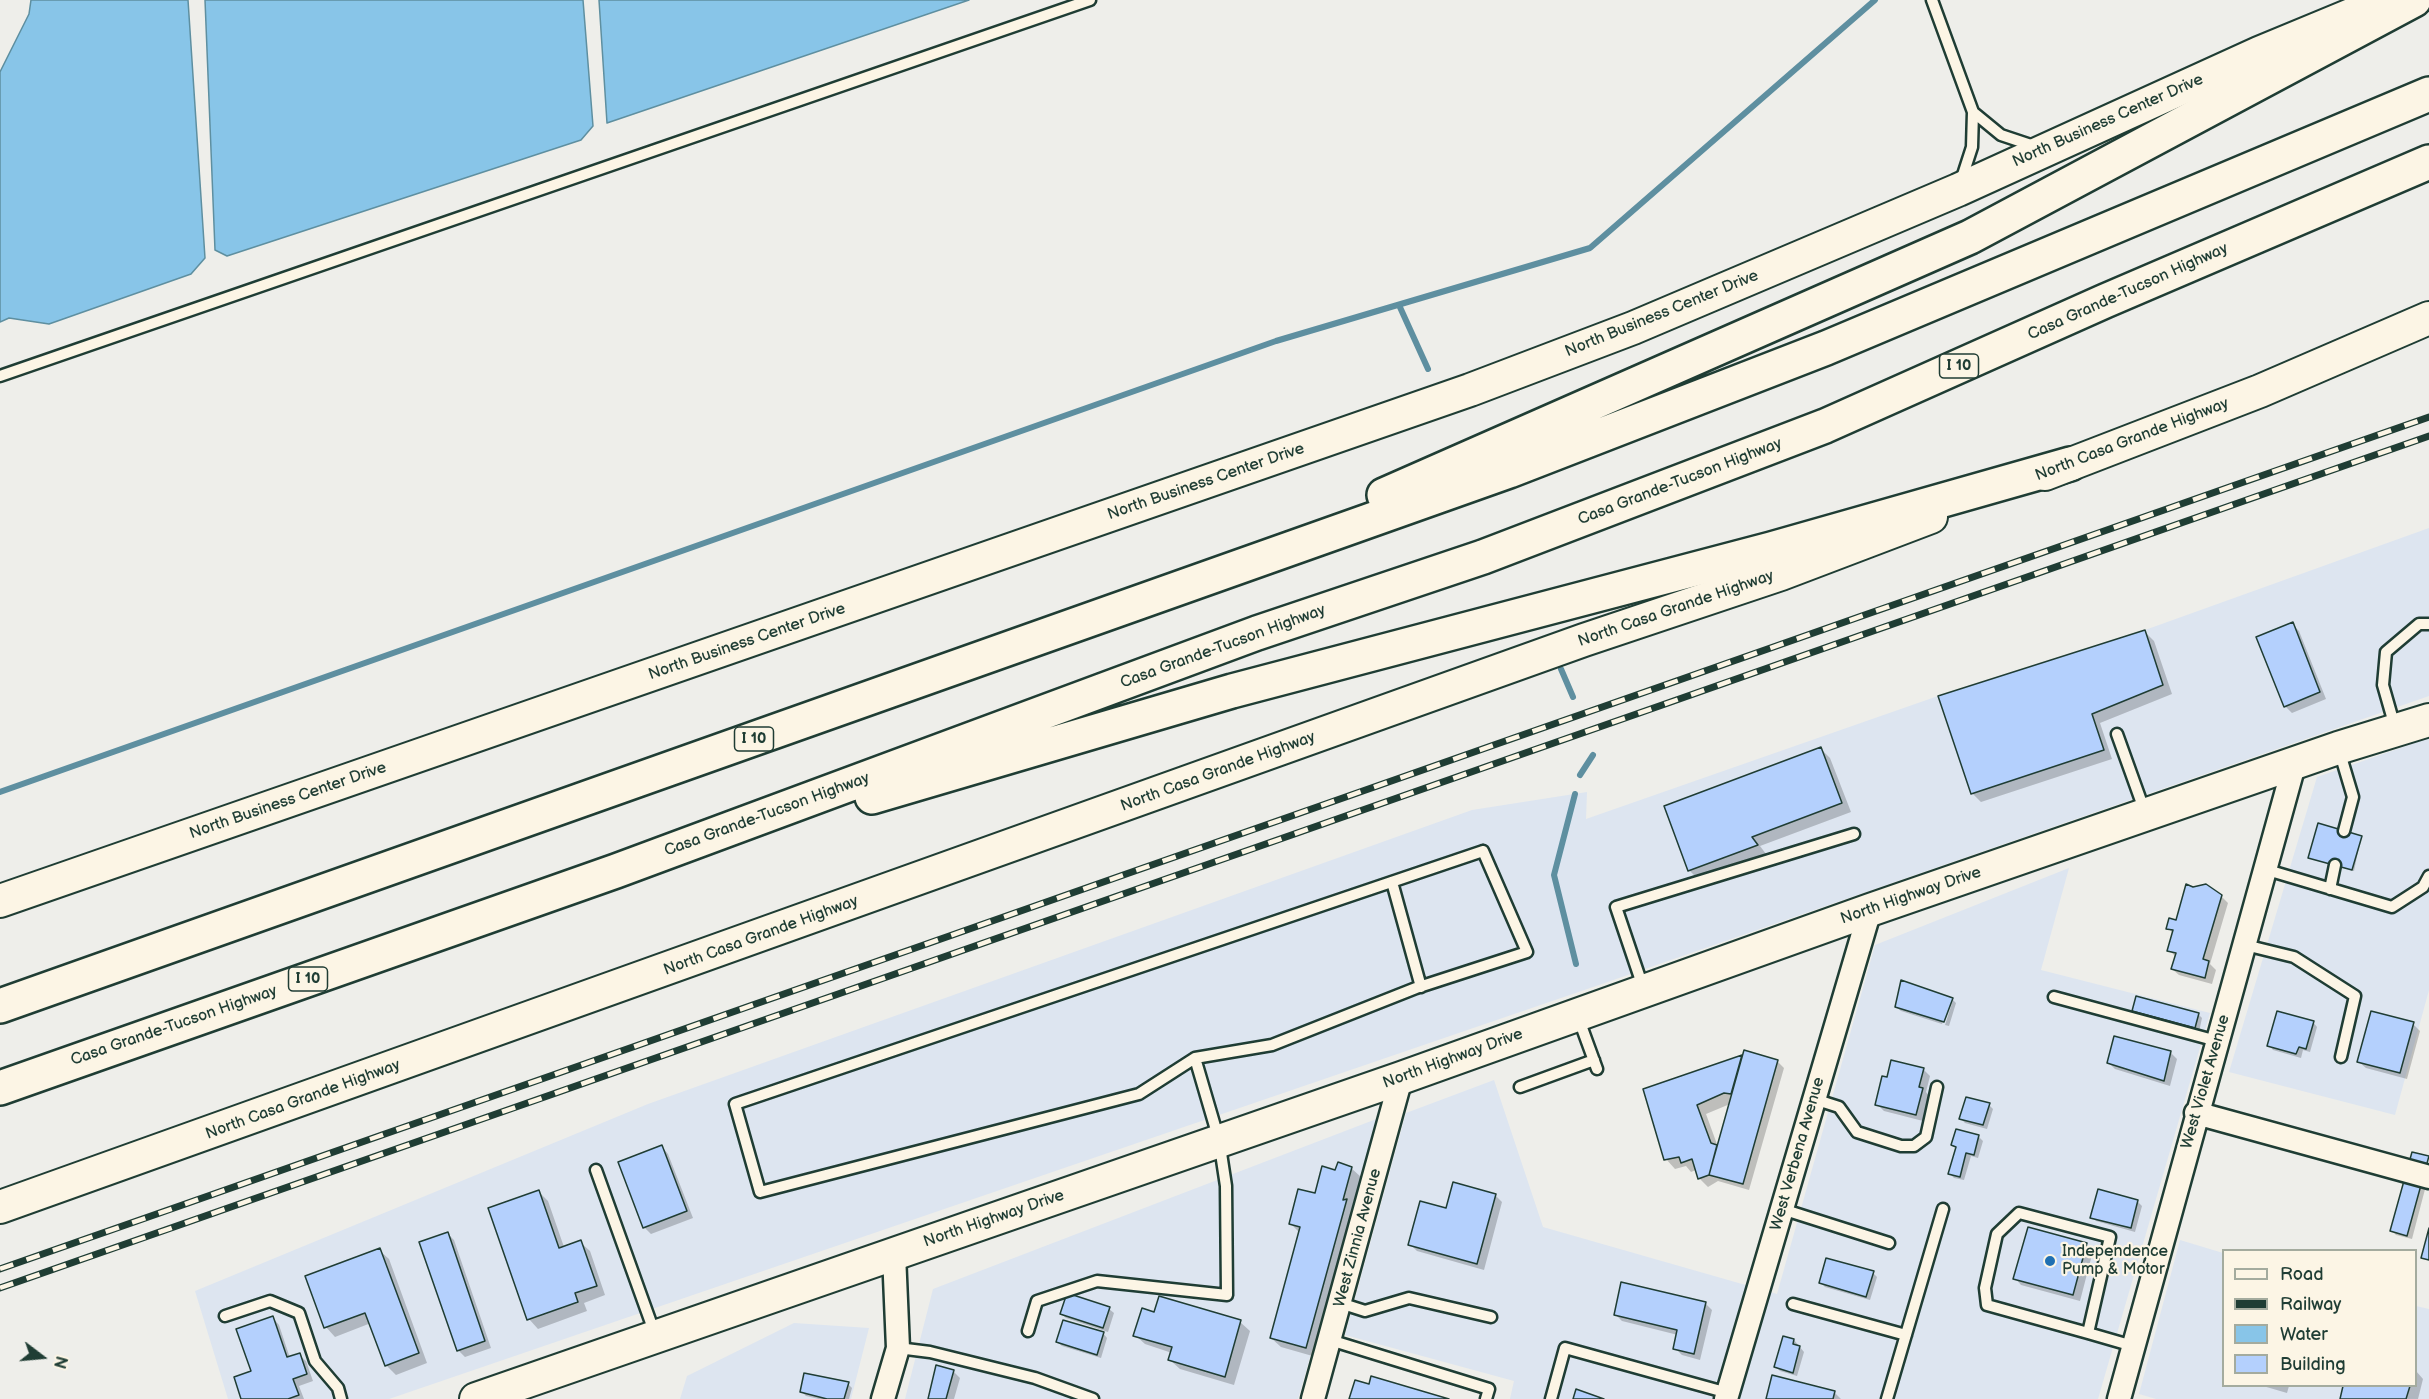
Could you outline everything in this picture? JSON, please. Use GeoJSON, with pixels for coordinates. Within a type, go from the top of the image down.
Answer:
{"type":"FeatureCollection","features":[{"type":"Feature","properties":{"kind":"highway"},"geometry":{"type":"LineString","coordinates":[[1157,596],[1970,237],[2414,0]]}},
{"type":"Feature","properties":{"kind":"highway","name":"I 10"},"geometry":{"type":"LineString","coordinates":[[0,1006],[1498,475],[1815,353],[2429,94]]}},
{"type":"Feature","properties":{"kind":"highway","name":"Casa Grande-Tucson Highway"},"geometry":{"type":"LineString","coordinates":[[0,1088],[685,846],[1257,633],[1483,557],[1825,426],[2105,301],[2429,162]]}},
{"type":"Feature","properties":{"kind":"highway"},"geometry":{"type":"LineString","coordinates":[[685,846],[881,795],[1232,691],[1771,549],[2070,464]]}},
{"type":"Feature","properties":{"kind":"main road","name":"North Business Center Drive"},"geometry":{"type":"LineString","coordinates":[[0,901],[1470,390],[1633,328],[1958,190],[2259,53],[2387,0]]}},
{"type":"Feature","properties":{"kind":"main road","name":"North Casa Grande Highway"},"geometry":{"type":"LineString","coordinates":[[0,1207],[1584,640],[1781,574],[2260,391],[2429,318]]}},
{"type":"Feature","properties":{"kind":"main road","name":"North Highway Drive"},"geometry":{"type":"LineString","coordinates":[[476,1399],[1401,1078],[2146,814],[2338,748],[2429,720]]}},
{"type":"Feature","properties":{"kind":"street","name":"West Violet Avenue"},"geometry":{"type":"LineString","coordinates":[[2119,1399],[2196,1113],[2294,765]]}},
{"type":"Feature","properties":{"kind":"street","name":"West Verbena Avenue"},"geometry":{"type":"LineString","coordinates":[[1727,1396],[1870,910]]}},
{"type":"Feature","properties":{"kind":"street","name":"West Zinnia Avenue"},"geometry":{"type":"LineString","coordinates":[[1313,1399],[1401,1078]]}},
{"type":"Feature","properties":{"kind":"street"},"geometry":{"type":"LineString","coordinates":[[2196,1113],[2429,1177]]}},
{"type":"Feature","properties":{"kind":"street"},"geometry":{"type":"LineString","coordinates":[[883,1399],[898,1348],[894,1254]]}},
{"type":"Feature","properties":{"kind":"lane"},"geometry":{"type":"LineString","coordinates":[[0,376],[1090,0]]}},
{"type":"Feature","properties":{"kind":"lane"},"geometry":{"type":"LineString","coordinates":[[1932,0],[1973,112],[1972,147],[1958,190]]}},
{"type":"Feature","properties":{"kind":"lane"},"geometry":{"type":"LineString","coordinates":[[1973,112],[2001,135],[2028,145],[2048,148]]}},
{"type":"Feature","properties":{"kind":"lane"},"geometry":{"type":"LineString","coordinates":[[2396,730],[2383,685],[2386,652],[2419,624],[2429,624]]}},
{"type":"Feature","properties":{"kind":"lane"},"geometry":{"type":"LineString","coordinates":[[2117,734],[2146,814]]}},
{"type":"Feature","properties":{"kind":"lane"},"geometry":{"type":"LineString","coordinates":[[2338,748],[2353,797],[2344,831]]}},
{"type":"Feature","properties":{"kind":"lane"},"geometry":{"type":"LineString","coordinates":[[1645,990],[1616,907],[1854,834]]}},
{"type":"Feature","properties":{"kind":"lane"},"geometry":{"type":"LineString","coordinates":[[1483,851],[1527,952],[1421,987],[1272,1045],[1195,1058],[1139,1094],[760,1192],[735,1104],[1483,851]]}},
{"type":"Feature","properties":{"kind":"lane"},"geometry":{"type":"LineString","coordinates":[[2330,889],[2335,865]]}},
{"type":"Feature","properties":{"kind":"lane"},"geometry":{"type":"LineString","coordinates":[[2264,870],[2392,907],[2423,887],[2429,876]]}},
{"type":"Feature","properties":{"kind":"lane"},"geometry":{"type":"LineString","coordinates":[[1392,882],[1421,987]]}},
{"type":"Feature","properties":{"kind":"lane"},"geometry":{"type":"LineString","coordinates":[[2244,945],[2294,957],[2355,996],[2340,1057]]}},
{"type":"Feature","properties":{"kind":"lane"},"geometry":{"type":"LineString","coordinates":[[2054,997],[2217,1041]]}},
{"type":"Feature","properties":{"kind":"lane"},"geometry":{"type":"LineString","coordinates":[[1520,1087],[1595,1065],[1577,1014]]}},
{"type":"Feature","properties":{"kind":"lane"},"geometry":{"type":"LineString","coordinates":[[1028,1331],[1037,1300],[1097,1281],[1227,1295],[1226,1186],[1219,1140],[1195,1058]]}},
{"type":"Feature","properties":{"kind":"lane"},"geometry":{"type":"LineString","coordinates":[[1814,1099],[1839,1107],[1857,1132],[1901,1146],[1914,1146],[1926,1137],[1937,1087]]}},
{"type":"Feature","properties":{"kind":"lane"},"geometry":{"type":"LineString","coordinates":[[596,1170],[656,1335]]}},
{"type":"Feature","properties":{"kind":"lane"},"geometry":{"type":"LineString","coordinates":[[1782,1209],[1889,1243]]}},
{"type":"Feature","properties":{"kind":"lane"},"geometry":{"type":"LineString","coordinates":[[1887,1399],[1943,1209]]}},
{"type":"Feature","properties":{"kind":"lane"},"geometry":{"type":"LineString","coordinates":[[2088,1334],[2110,1237],[2019,1213],[1997,1234],[1985,1288],[1987,1305],[2088,1334],[2133,1346]]}},
{"type":"Feature","properties":{"kind":"lane"},"geometry":{"type":"LineString","coordinates":[[1340,1303],[1365,1311],[1409,1298],[1491,1317]]}},
{"type":"Feature","properties":{"kind":"lane"},"geometry":{"type":"LineString","coordinates":[[225,1316],[270,1301],[299,1313],[315,1361],[338,1388],[341,1399]]}},
{"type":"Feature","properties":{"kind":"lane"},"geometry":{"type":"LineString","coordinates":[[1793,1304],[1906,1335]]}},
{"type":"Feature","properties":{"kind":"lane"},"geometry":{"type":"LineString","coordinates":[[1330,1340],[1489,1389],[1486,1399]]}},
{"type":"Feature","properties":{"kind":"lane"},"geometry":{"type":"LineString","coordinates":[[898,1348],[930,1352],[1035,1378],[1093,1399]]}},
{"type":"Feature","properties":{"kind":"lane"},"geometry":{"type":"LineString","coordinates":[[1551,1399],[1565,1348],[1727,1396]]}},
{"type":"Feature","properties":{"kind":"shaded area"},"geometry":{"type":"Polygon","coordinates":[[[2429,528],[2429,696],[1599,985],[389,1399],[228,1399],[195,1291],[648,1104],[1472,810],[1587,792],[1586,819],[1938,696],[2145,630],[2429,528]]]}},
{"type":"Feature","properties":{"kind":"shaded area"},"geometry":{"type":"Polygon","coordinates":[[[2429,738],[2429,990],[2395,1115],[2229,1072],[2317,777],[2429,738]]]}},
{"type":"Feature","properties":{"kind":"shaded area"},"geometry":{"type":"Polygon","coordinates":[[[2069,868],[2041,970],[2210,1013],[2098,1399],[1510,1399],[1514,1381],[1345,1335],[1406,1113],[1494,1080],[1543,1227],[1777,1294],[1875,945],[2069,868]]]}},
{"type":"Feature","properties":{"kind":"shaded area"},"geometry":{"type":"Polygon","coordinates":[[[1379,1118],[1298,1399],[905,1399],[933,1289],[1379,1118]]]}},
{"type":"Feature","properties":{"kind":"shaded area"},"geometry":{"type":"Polygon","coordinates":[[[2180,1240],[2222,1253],[2222,1387],[2417,1387],[2417,1306],[2429,1309],[2429,1399],[2156,1399],[2139,1394],[2180,1240]]]}},
{"type":"Feature","properties":{"kind":"shaded area"},"geometry":{"type":"Polygon","coordinates":[[[794,1323],[869,1328],[851,1399],[680,1399],[687,1376],[794,1323]]]}},
{"type":"Feature","properties":{"kind":"water"},"geometry":{"type":"Polygon","coordinates":[[[31,0],[188,0],[205,258],[191,274],[49,324],[9,318],[0,322],[0,72],[29,14],[31,0]]]}},
{"type":"Feature","properties":{"kind":"water"},"geometry":{"type":"Polygon","coordinates":[[[205,0],[583,0],[593,126],[581,140],[227,256],[215,250],[205,0]]]}},
{"type":"Feature","properties":{"kind":"water"},"geometry":{"type":"Polygon","coordinates":[[[599,0],[969,0],[607,123],[599,0]]]}},
{"type":"Feature","properties":{"kind":"building"},"geometry":{"type":"Polygon","coordinates":[[[2293,622],[2320,692],[2284,707],[2256,637],[2293,622]]]}},
{"type":"Feature","properties":{"kind":"building"},"geometry":{"type":"Polygon","coordinates":[[[2145,630],[2163,685],[2092,714],[2104,750],[1971,794],[1938,696],[2145,630]]]}},
{"type":"Feature","properties":{"kind":"building"},"geometry":{"type":"Polygon","coordinates":[[[1821,747],[1842,803],[1752,837],[1758,845],[1688,871],[1664,806],[1821,747]]]}},
{"type":"Feature","properties":{"kind":"building"},"geometry":{"type":"Polygon","coordinates":[[[2318,823],[2362,836],[2352,870],[2308,858],[2318,823]]]}},
{"type":"Feature","properties":{"kind":"building"},"geometry":{"type":"Polygon","coordinates":[[[2186,884],[2193,887],[2206,884],[2222,895],[2203,959],[2209,961],[2205,978],[2171,969],[2176,953],[2167,951],[2173,930],[2166,929],[2169,918],[2176,920],[2186,884]]]}},
{"type":"Feature","properties":{"kind":"building"},"geometry":{"type":"Polygon","coordinates":[[[1901,980],[1953,998],[1944,1022],[1895,1007],[1901,980]]]}},
{"type":"Feature","properties":{"kind":"building"},"geometry":{"type":"Polygon","coordinates":[[[2136,996],[2199,1013],[2195,1028],[2132,1011],[2136,996]]]}},
{"type":"Feature","properties":{"kind":"building"},"geometry":{"type":"Polygon","coordinates":[[[2277,1011],[2314,1021],[2306,1049],[2299,1047],[2296,1054],[2267,1046],[2277,1011]]]}},
{"type":"Feature","properties":{"kind":"building"},"geometry":{"type":"Polygon","coordinates":[[[2371,1011],[2414,1022],[2400,1073],[2357,1062],[2371,1011]]]}},
{"type":"Feature","properties":{"kind":"building"},"geometry":{"type":"Polygon","coordinates":[[[2114,1036],[2171,1051],[2164,1081],[2107,1063],[2114,1036]]]}},
{"type":"Feature","properties":{"kind":"building"},"geometry":{"type":"Polygon","coordinates":[[[1744,1050],[1778,1060],[1743,1184],[1709,1175],[1744,1050]]]}},
{"type":"Feature","properties":{"kind":"building"},"geometry":{"type":"Polygon","coordinates":[[[1742,1055],[1731,1094],[1724,1093],[1697,1105],[1711,1143],[1717,1145],[1709,1175],[1698,1179],[1692,1159],[1681,1163],[1679,1157],[1664,1160],[1643,1089],[1742,1055]]]}},
{"type":"Feature","properties":{"kind":"building"},"geometry":{"type":"Polygon","coordinates":[[[1891,1060],[1924,1068],[1919,1087],[1923,1088],[1916,1115],[1875,1105],[1882,1076],[1887,1077],[1891,1060]]]}},
{"type":"Feature","properties":{"kind":"building"},"geometry":{"type":"Polygon","coordinates":[[[1966,1097],[1990,1103],[1983,1125],[1959,1119],[1966,1097]]]}},
{"type":"Feature","properties":{"kind":"building"},"geometry":{"type":"Polygon","coordinates":[[[1956,1129],[1979,1135],[1974,1155],[1966,1153],[1960,1177],[1948,1174],[1956,1147],[1951,1145],[1956,1129]]]}},
{"type":"Feature","properties":{"kind":"building"},"geometry":{"type":"Polygon","coordinates":[[[662,1145],[687,1211],[643,1228],[618,1162],[662,1145]]]}},
{"type":"Feature","properties":{"kind":"building"},"geometry":{"type":"Polygon","coordinates":[[[2412,1152],[2429,1156],[2407,1236],[2390,1231],[2412,1152]]]}},
{"type":"Feature","properties":{"kind":"building"},"geometry":{"type":"Polygon","coordinates":[[[1338,1162],[1352,1167],[1343,1200],[1347,1199],[1306,1348],[1270,1338],[1300,1227],[1289,1224],[1298,1189],[1315,1193],[1322,1166],[1335,1170],[1338,1162]]]}},
{"type":"Feature","properties":{"kind":"building"},"geometry":{"type":"Polygon","coordinates":[[[1453,1182],[1496,1194],[1477,1264],[1408,1245],[1420,1201],[1446,1208],[1453,1182]]]}},
{"type":"Feature","properties":{"kind":"building"},"geometry":{"type":"Polygon","coordinates":[[[2098,1189],[2138,1200],[2131,1228],[2090,1218],[2098,1189]]]}},
{"type":"Feature","properties":{"kind":"building"},"geometry":{"type":"Polygon","coordinates":[[[539,1190],[559,1248],[581,1240],[597,1286],[575,1293],[578,1302],[527,1320],[488,1208],[539,1190]]]}},
{"type":"Feature","properties":{"kind":"building","name":"Independence Pump & Motor"},"geometry":{"type":"Polygon","coordinates":[[[2028,1227],[2087,1243],[2073,1295],[2013,1279],[2028,1227]]]}},
{"type":"Feature","properties":{"kind":"building"},"geometry":{"type":"Polygon","coordinates":[[[2429,1228],[2429,1260],[2421,1258],[2429,1228]]]}},
{"type":"Feature","properties":{"kind":"building"},"geometry":{"type":"Polygon","coordinates":[[[448,1232],[485,1341],[457,1351],[419,1242],[448,1232]]]}},
{"type":"Feature","properties":{"kind":"building"},"geometry":{"type":"Polygon","coordinates":[[[380,1248],[419,1353],[385,1366],[365,1313],[324,1328],[305,1276],[380,1248]]]}},
{"type":"Feature","properties":{"kind":"building"},"geometry":{"type":"Polygon","coordinates":[[[1826,1258],[1874,1271],[1866,1297],[1819,1283],[1826,1258]]]}},
{"type":"Feature","properties":{"kind":"building"},"geometry":{"type":"Polygon","coordinates":[[[1621,1282],[1706,1302],[1694,1354],[1673,1349],[1677,1330],[1614,1315],[1621,1282]]]}},
{"type":"Feature","properties":{"kind":"building"},"geometry":{"type":"Polygon","coordinates":[[[1067,1293],[1110,1307],[1103,1328],[1060,1314],[1067,1293]]]}},
{"type":"Feature","properties":{"kind":"building"},"geometry":{"type":"Polygon","coordinates":[[[1159,1296],[1241,1320],[1225,1377],[1168,1360],[1172,1347],[1133,1336],[1142,1308],[1154,1312],[1159,1296]]]}},
{"type":"Feature","properties":{"kind":"building"},"geometry":{"type":"Polygon","coordinates":[[[273,1316],[287,1357],[300,1353],[307,1374],[293,1379],[299,1395],[288,1399],[241,1399],[234,1377],[251,1371],[236,1329],[273,1316]]]}},
{"type":"Feature","properties":{"kind":"building"},"geometry":{"type":"Polygon","coordinates":[[[1063,1320],[1104,1332],[1097,1355],[1056,1342],[1063,1320]]]}},
{"type":"Feature","properties":{"kind":"building"},"geometry":{"type":"Polygon","coordinates":[[[1783,1336],[1794,1339],[1793,1344],[1800,1346],[1793,1373],[1774,1367],[1783,1336]]]}},
{"type":"Feature","properties":{"kind":"building"},"geometry":{"type":"Polygon","coordinates":[[[936,1365],[954,1370],[946,1399],[928,1399],[936,1365]]]}},
{"type":"Feature","properties":{"kind":"building"},"geometry":{"type":"Polygon","coordinates":[[[804,1373],[849,1382],[844,1399],[827,1399],[800,1392],[804,1373]]]}},
{"type":"Feature","properties":{"kind":"building"},"geometry":{"type":"Polygon","coordinates":[[[1772,1375],[1835,1391],[1833,1399],[1766,1399],[1772,1375]]]}},
{"type":"Feature","properties":{"kind":"building"},"geometry":{"type":"Polygon","coordinates":[[[1371,1376],[1449,1399],[1349,1399],[1355,1380],[1369,1384],[1371,1376]]]}},
{"type":"Feature","properties":{"kind":"building"},"geometry":{"type":"Polygon","coordinates":[[[2343,1387],[2410,1387],[2406,1399],[2340,1399],[2343,1387]]]}},
{"type":"Feature","properties":{"kind":"building"},"geometry":{"type":"Polygon","coordinates":[[[1576,1389],[1604,1399],[1573,1399],[1576,1389]]]}},
{"type":"Feature","properties":{"kind":"waterway"},"geometry":{"type":"LineString","coordinates":[[0,792],[1276,341],[1590,248],[1875,0]]}},
{"type":"Feature","properties":{"kind":"waterway"},"geometry":{"type":"LineString","coordinates":[[1399,305],[1428,369]]}},
{"type":"Feature","properties":{"kind":"waterway"},"geometry":{"type":"LineString","coordinates":[[1561,669],[1573,697]]}},
{"type":"Feature","properties":{"kind":"waterway"},"geometry":{"type":"LineString","coordinates":[[1580,775],[1593,755]]}},
{"type":"Feature","properties":{"kind":"waterway"},"geometry":{"type":"LineString","coordinates":[[1575,794],[1554,875],[1576,964]]}},
{"type":"Feature","properties":{"kind":"railway"},"geometry":{"type":"LineString","coordinates":[[0,1269],[2429,417]]}},
{"type":"Feature","properties":{"kind":"railway"},"geometry":{"type":"LineString","coordinates":[[0,1288],[2429,436]]}},
{"type":"Feature","properties":{"kind":"place","name":"Independence Pump & Motor"},"geometry":{"type":"Point","coordinates":[2050,1261]}}]}
